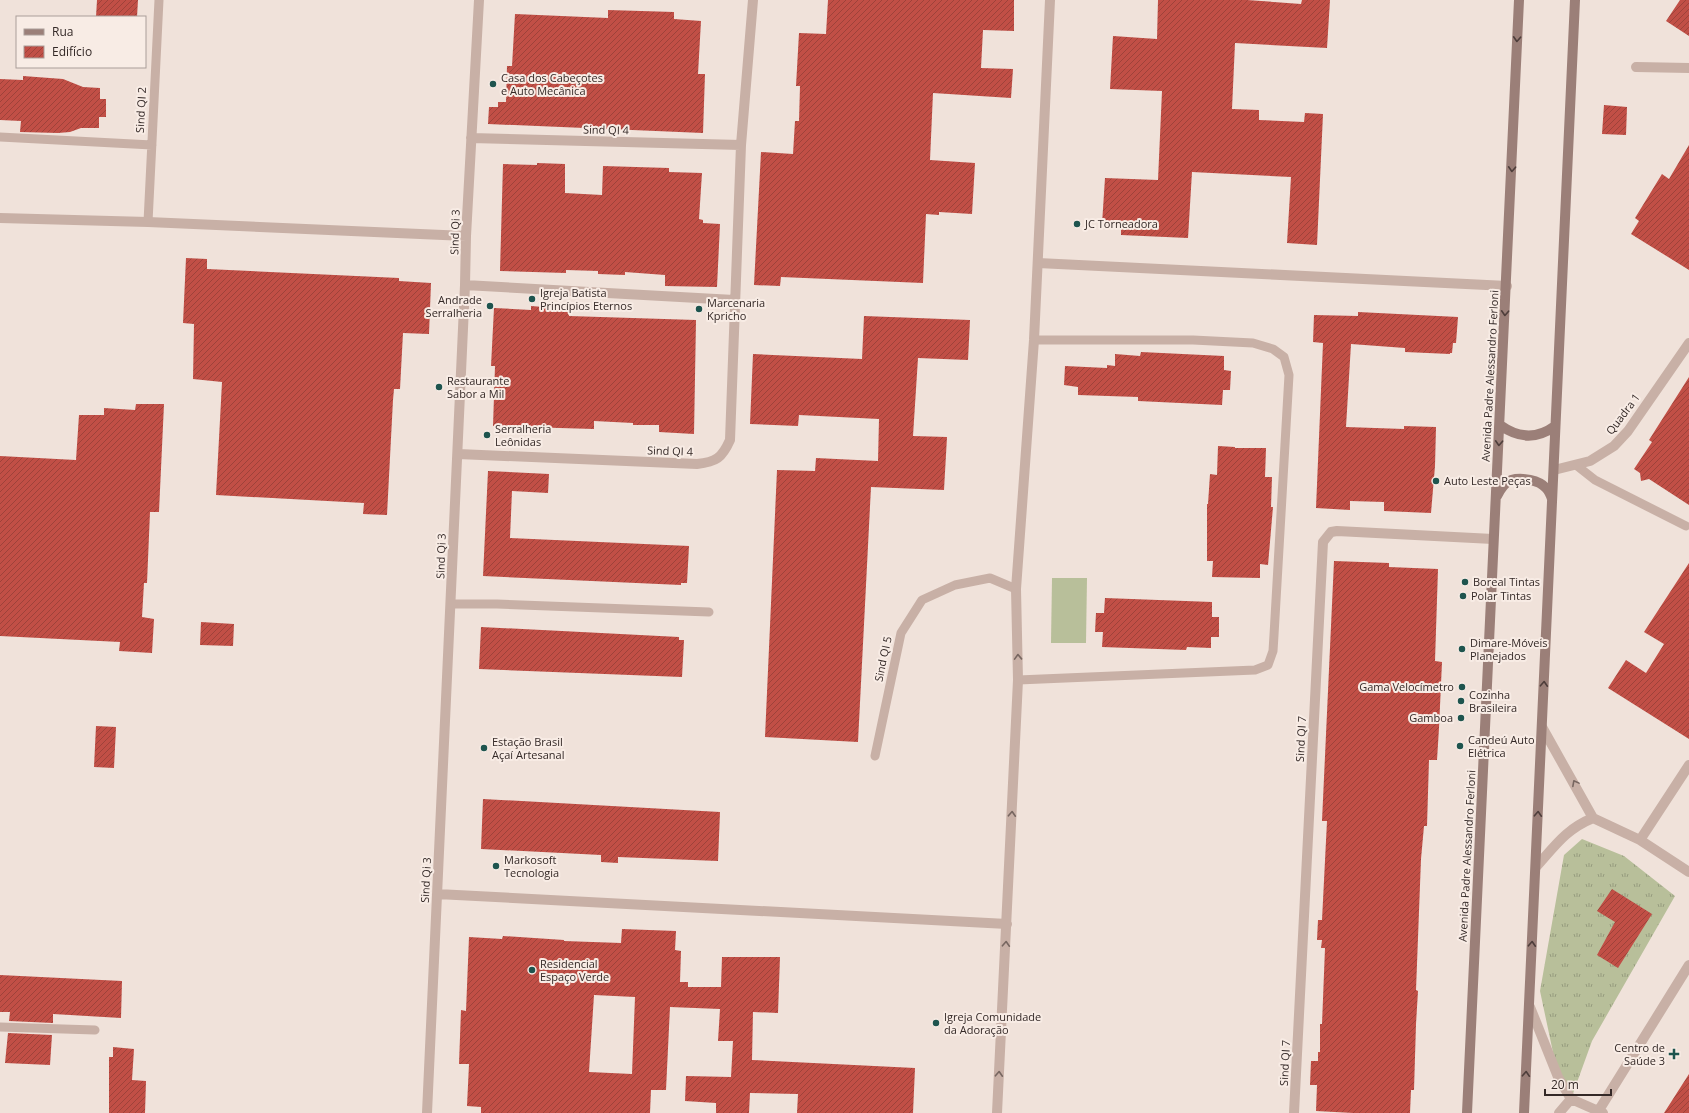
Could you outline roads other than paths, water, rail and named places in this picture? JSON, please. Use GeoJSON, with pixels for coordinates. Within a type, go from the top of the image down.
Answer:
{"type":"FeatureCollection","features":[{"type":"Feature","properties":{"kind":"main road","name":"Avenida Padre Alessandro Ferloni"},"geometry":{"type":"LineString","coordinates":[[1468,1113],[1493,539],[1507,286],[1519,0]]}},
{"type":"Feature","properties":{"kind":"main road"},"geometry":{"type":"LineString","coordinates":[[1524,1113],[1575,0]]}},
{"type":"Feature","properties":{"kind":"main road"},"geometry":{"type":"LineString","coordinates":[[1500,425],[1509,431],[1526,436],[1538,435],[1547,432],[1555,426]]}},
{"type":"Feature","properties":{"kind":"main road"},"geometry":{"type":"LineString","coordinates":[[1496,497],[1502,486],[1512,480],[1524,479],[1540,482],[1547,489],[1552,499]]}},
{"type":"Feature","properties":{"kind":"street","name":"Sind Qi 3"},"geometry":{"type":"LineString","coordinates":[[427,1113],[458,454],[466,236],[479,0]]}},
{"type":"Feature","properties":{"kind":"street","name":"Sind QI 4"},"geometry":{"type":"LineString","coordinates":[[458,454],[697,464],[716,460],[724,453],[730,440],[734,300],[741,145],[753,0],[742,0]]}},
{"type":"Feature","properties":{"kind":"street"},"geometry":{"type":"LineString","coordinates":[[997,1113],[1018,680],[1016,589],[1034,340],[1050,0]]}},
{"type":"Feature","properties":{"kind":"street"},"geometry":{"type":"LineString","coordinates":[[1636,67],[1689,68]]}},
{"type":"Feature","properties":{"kind":"street","name":"Sind QI 4"},"geometry":{"type":"LineString","coordinates":[[471,138],[741,145]]}},
{"type":"Feature","properties":{"kind":"street"},"geometry":{"type":"LineString","coordinates":[[0,218],[148,222],[466,236]]}},
{"type":"Feature","properties":{"kind":"street"},"geometry":{"type":"LineString","coordinates":[[1038,263],[1507,286]]}},
{"type":"Feature","properties":{"kind":"street"},"geometry":{"type":"LineString","coordinates":[[465,285],[734,300]]}},
{"type":"Feature","properties":{"kind":"street","name":"Quadra 1"},"geometry":{"type":"LineString","coordinates":[[1554,470],[1590,461],[1614,446],[1628,431],[1689,343]]}},
{"type":"Feature","properties":{"kind":"street","name":"Sind QI 7"},"geometry":{"type":"LineString","coordinates":[[1294,1113],[1323,542],[1331,532],[1337,531],[1493,539]]}},
{"type":"Feature","properties":{"kind":"street"},"geometry":{"type":"LineString","coordinates":[[1542,727],[1593,818],[1640,840],[1689,872]]}},
{"type":"Feature","properties":{"kind":"street"},"geometry":{"type":"LineString","coordinates":[[1640,840],[1689,765]]}},
{"type":"Feature","properties":{"kind":"street"},"geometry":{"type":"LineString","coordinates":[[1536,867],[1565,834],[1580,824],[1593,818]]}},
{"type":"Feature","properties":{"kind":"street"},"geometry":{"type":"LineString","coordinates":[[438,894],[1007,924]]}},
{"type":"Feature","properties":{"kind":"street"},"geometry":{"type":"LineString","coordinates":[[1530,1007],[1558,1077],[1571,1099],[1601,1112],[1689,965]]}},
{"type":"Feature","properties":{"kind":"street"},"geometry":{"type":"LineString","coordinates":[[1559,1113],[1571,1099]]}},
{"type":"Feature","properties":{"kind":"lane","name":"Sind QI 2"},"geometry":{"type":"LineString","coordinates":[[148,222],[159,0]]}},
{"type":"Feature","properties":{"kind":"lane"},"geometry":{"type":"LineString","coordinates":[[0,137],[152,145]]}},
{"type":"Feature","properties":{"kind":"lane"},"geometry":{"type":"LineString","coordinates":[[1018,680],[1255,670],[1268,664],[1273,651],[1289,375],[1284,357],[1273,349],[1252,343],[1193,340],[1034,340]]}},
{"type":"Feature","properties":{"kind":"lane"},"geometry":{"type":"LineString","coordinates":[[1576,465],[1595,480],[1686,526]]}},
{"type":"Feature","properties":{"kind":"lane","name":"Sind QI 5"},"geometry":{"type":"LineString","coordinates":[[875,756],[901,634],[922,600],[955,585],[990,578],[1016,589]]}},
{"type":"Feature","properties":{"kind":"lane"},"geometry":{"type":"LineString","coordinates":[[451,604],[497,604],[709,612]]}},
{"type":"Feature","properties":{"kind":"lane"},"geometry":{"type":"LineString","coordinates":[[0,1027],[94,1030]]}},
{"type":"Feature","properties":{"kind":"place","name":"Casa dos Cabeçotes e Auto Mecânica"},"geometry":{"type":"Point","coordinates":[493,84]}},
{"type":"Feature","properties":{"kind":"place","name":"JC Torneadora"},"geometry":{"type":"Point","coordinates":[1077,224]}},
{"type":"Feature","properties":{"kind":"place","name":"Igreja Batista Princípios Eternos"},"geometry":{"type":"Point","coordinates":[532,299]}},
{"type":"Feature","properties":{"kind":"place","name":"Andrade Serralheria"},"geometry":{"type":"Point","coordinates":[490,306]}},
{"type":"Feature","properties":{"kind":"place","name":"Marcenaria Kpricho"},"geometry":{"type":"Point","coordinates":[699,309]}},
{"type":"Feature","properties":{"kind":"place","name":"Restaurante Sabor a Mil"},"geometry":{"type":"Point","coordinates":[439,387]}},
{"type":"Feature","properties":{"kind":"place","name":"Serralheria Leônidas"},"geometry":{"type":"Point","coordinates":[487,435]}},
{"type":"Feature","properties":{"kind":"place","name":"Auto Leste Peças"},"geometry":{"type":"Point","coordinates":[1436,481]}},
{"type":"Feature","properties":{"kind":"place","name":"Boreal Tintas"},"geometry":{"type":"Point","coordinates":[1465,582]}},
{"type":"Feature","properties":{"kind":"place","name":"Polar Tintas"},"geometry":{"type":"Point","coordinates":[1463,596]}},
{"type":"Feature","properties":{"kind":"place","name":"Dimare-Móveis Planejados"},"geometry":{"type":"Point","coordinates":[1462,649]}},
{"type":"Feature","properties":{"kind":"place","name":"Gama Velocímetro"},"geometry":{"type":"Point","coordinates":[1462,687]}},
{"type":"Feature","properties":{"kind":"place","name":"Cozinha Brasileira"},"geometry":{"type":"Point","coordinates":[1461,701]}},
{"type":"Feature","properties":{"kind":"place","name":"Gamboa"},"geometry":{"type":"Point","coordinates":[1461,718]}},
{"type":"Feature","properties":{"kind":"place","name":"Candeú Auto Elétrica"},"geometry":{"type":"Point","coordinates":[1460,746]}},
{"type":"Feature","properties":{"kind":"place","name":"Estação Brasil Açaí Artesanal"},"geometry":{"type":"Point","coordinates":[484,748]}},
{"type":"Feature","properties":{"kind":"place","name":"Markosoft Tecnologia"},"geometry":{"type":"Point","coordinates":[496,866]}},
{"type":"Feature","properties":{"kind":"place","name":"Residencial Espaço Verde"},"geometry":{"type":"Point","coordinates":[532,970]}},
{"type":"Feature","properties":{"kind":"place","name":"Igreja Comunidade da Adoração"},"geometry":{"type":"Point","coordinates":[936,1023]}},
{"type":"Feature","properties":{"kind":"place","name":"Centro de Saúde 3"},"geometry":{"type":"Point","coordinates":[1674,1054]}}]}
